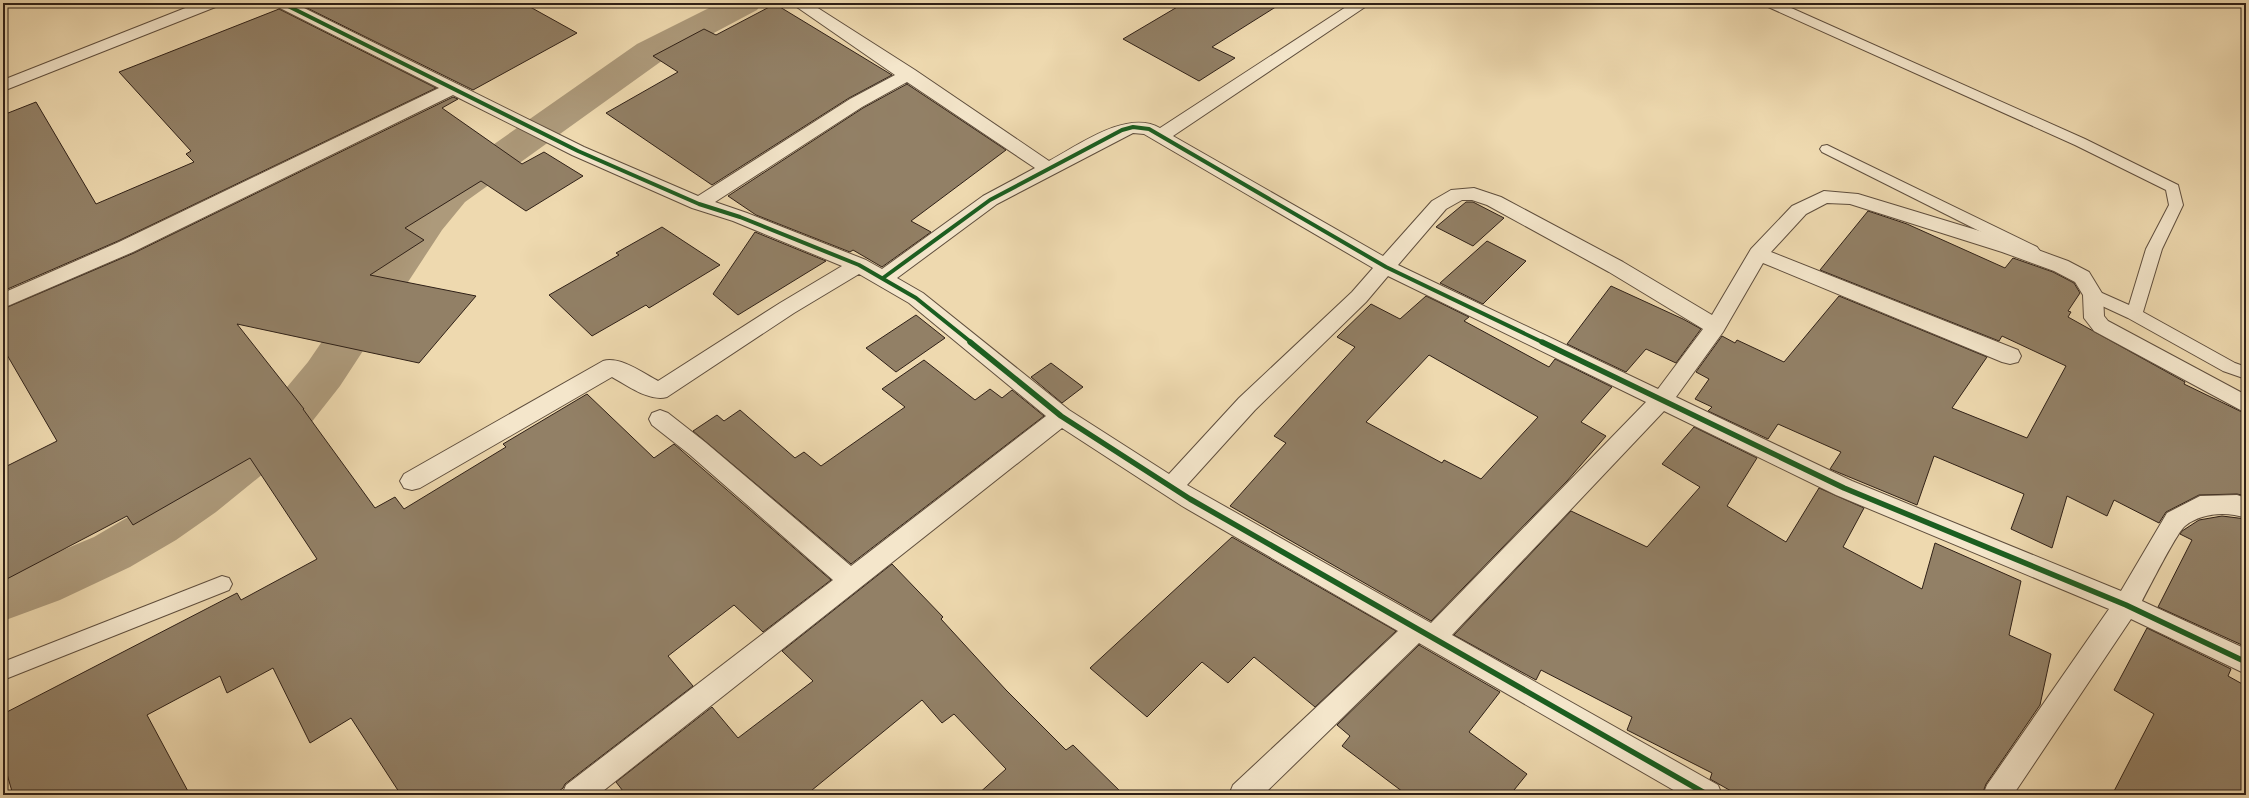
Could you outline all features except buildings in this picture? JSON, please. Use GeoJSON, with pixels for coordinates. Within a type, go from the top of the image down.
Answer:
{"type":"FeatureCollection","features":[{"type":"Feature","properties":{"kind":"street"},"geometry":{"type":"LineString","coordinates":[[3,86],[212,3]]}},
{"type":"Feature","properties":{"kind":"street"},"geometry":{"type":"LineString","coordinates":[[282,3],[578,151],[699,204],[740,217],[859,264],[916,298],[1061,416],[1172,486],[1708,795]]}},
{"type":"Feature","properties":{"kind":"street"},"geometry":{"type":"LineString","coordinates":[[798,3],[909,74],[1049,169]]}},
{"type":"Feature","properties":{"kind":"street"},"geometry":{"type":"LineString","coordinates":[[1162,135],[1363,3]]}},
{"type":"Feature","properties":{"kind":"street"},"geometry":{"type":"LineString","coordinates":[[699,204],[856,103],[909,74]]}},
{"type":"Feature","properties":{"kind":"street"},"geometry":{"type":"LineString","coordinates":[[3,301],[126,247],[454,88]]}},
{"type":"Feature","properties":{"kind":"street"},"geometry":{"type":"LineString","coordinates":[[883,278],[990,200],[1122,130],[1133,127],[1149,129],[1162,135],[1386,267],[1844,488],[2126,605],[2246,662]]}},
{"type":"Feature","properties":{"kind":"street"},"geometry":{"type":"LineString","coordinates":[[1172,486],[1247,404],[1359,297],[1439,205],[1458,194],[1474,194],[1494,201],[1582,248],[1716,326]]}},
{"type":"Feature","properties":{"kind":"street"},"geometry":{"type":"LineString","coordinates":[[1243,795],[1426,633],[1662,399],[1716,326],[1758,254],[1800,210],[1824,197],[1851,198],[2009,247],[2061,266],[2082,277],[2093,295],[2094,318],[2101,326],[2246,405]]}},
{"type":"Feature","properties":{"kind":"street"},"geometry":{"type":"LineString","coordinates":[[1758,254],[2010,356]]}},
{"type":"Feature","properties":{"kind":"street"},"geometry":{"type":"LineString","coordinates":[[412,481],[611,367],[660,391],[787,308],[859,264]]}},
{"type":"Feature","properties":{"kind":"street"},"geometry":{"type":"LineString","coordinates":[[576,795],[1061,416]]}},
{"type":"Feature","properties":{"kind":"street"},"geometry":{"type":"LineString","coordinates":[[660,419],[698,448],[851,580]]}},
{"type":"Feature","properties":{"kind":"street"},"geometry":{"type":"LineString","coordinates":[[1997,795],[2126,605],[2175,520],[2200,506],[2237,505],[2246,508]]}},
{"type":"Feature","properties":{"kind":"lane"},"geometry":{"type":"LineString","coordinates":[[1770,3],[2080,142],[2173,188],[2176,205],[2154,249],[2134,314]]}},
{"type":"Feature","properties":{"kind":"lane"},"geometry":{"type":"LineString","coordinates":[[1828,149],[2061,266]]}},
{"type":"Feature","properties":{"kind":"lane"},"geometry":{"type":"LineString","coordinates":[[2093,295],[2134,314],[2229,367],[2246,373]]}},
{"type":"Feature","properties":{"kind":"lane"},"geometry":{"type":"LineString","coordinates":[[3,671],[222,584]]}},
{"type":"Feature","properties":{"kind":"waterway"},"geometry":{"type":"LineString","coordinates":[[3,598],[41,584],[112,552],[158,525],[198,498],[268,443],[324,374],[427,220],[451,193],[650,52],[745,3]]}},
{"type":"Feature","properties":{"kind":"cycle path"},"geometry":{"type":"LineString","coordinates":[[282,3],[578,151],[699,204],[740,217],[859,265],[916,298],[1061,416],[1190,499],[1708,795]]}},
{"type":"Feature","properties":{"kind":"cycle path"},"geometry":{"type":"LineString","coordinates":[[883,278],[990,200],[1122,130],[1133,127],[1149,129],[1386,267],[1844,488],[2126,605],[2246,662]]}}]}
